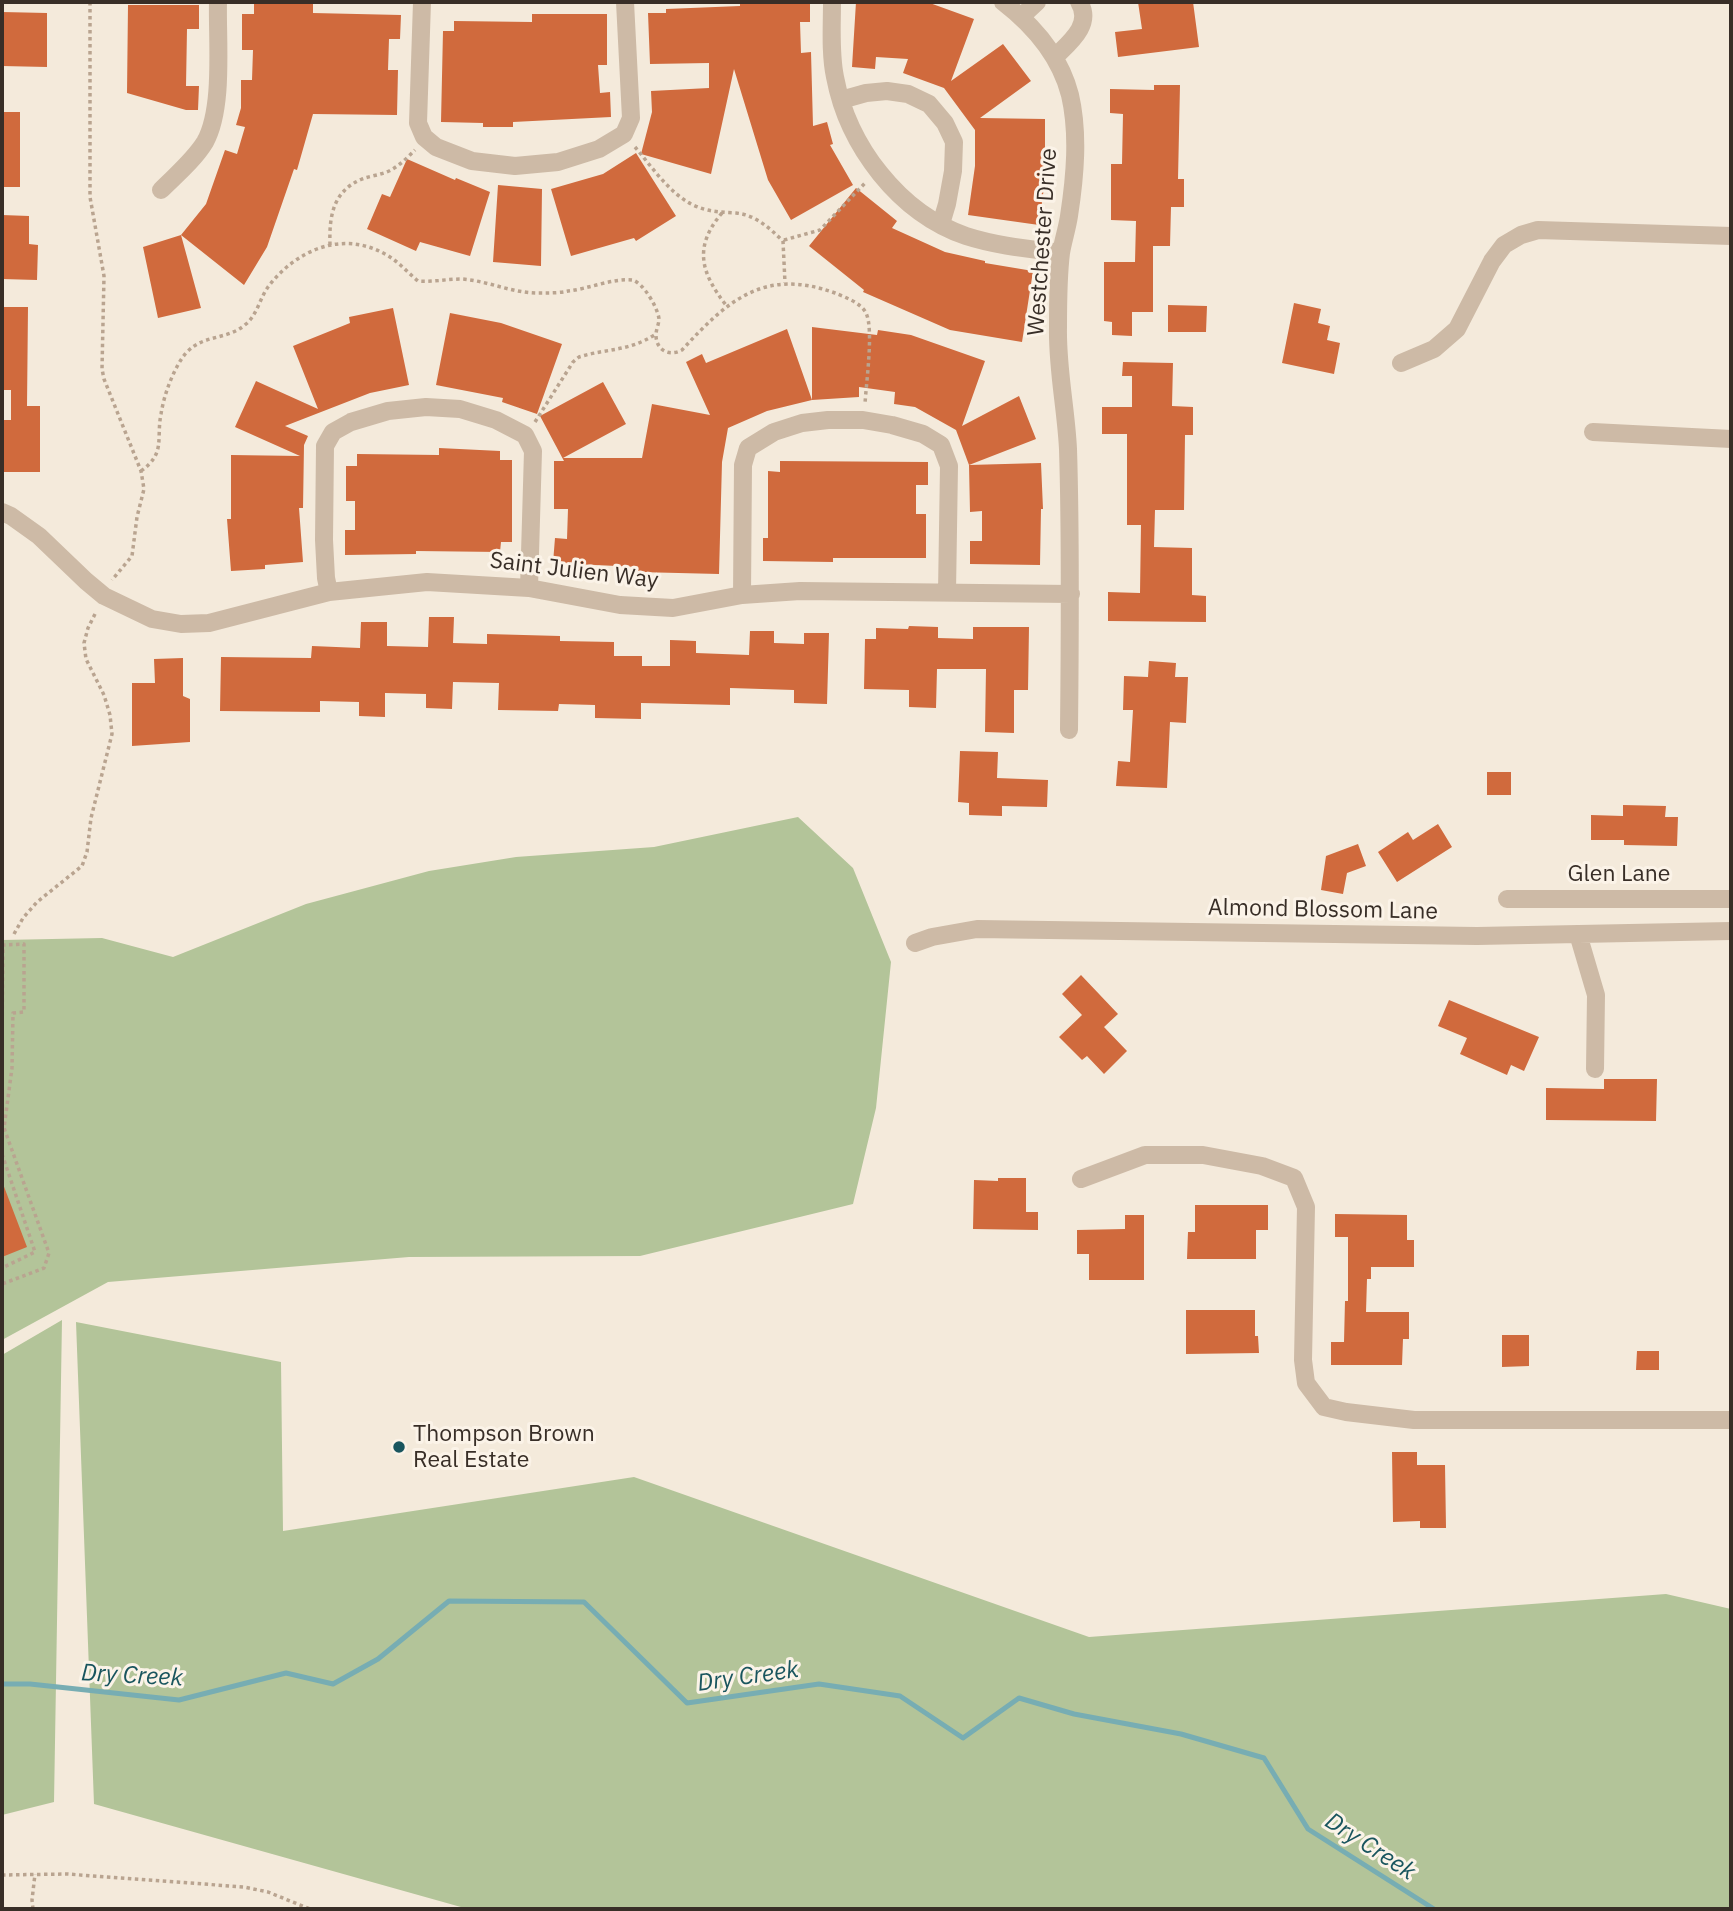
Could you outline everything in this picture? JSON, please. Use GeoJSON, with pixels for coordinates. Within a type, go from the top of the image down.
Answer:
{"type":"FeatureCollection","features":[{"type":"Feature","properties":{"kind":"street"},"geometry":{"type":"LineString","coordinates":[[161,190],[204,142],[214,121],[218,2]]}},
{"type":"Feature","properties":{"kind":"street"},"geometry":{"type":"LineString","coordinates":[[422,2],[418,123],[424,137],[436,147],[472,161],[515,166],[558,162],[599,149],[624,134],[631,118],[625,2]]}},
{"type":"Feature","properties":{"kind":"street"},"geometry":{"type":"LineString","coordinates":[[832,2],[834,76],[848,123],[860,146],[896,191],[941,224],[965,235],[997,244],[1061,253]]}},
{"type":"Feature","properties":{"kind":"street","name":"Westchester Drive"},"geometry":{"type":"LineString","coordinates":[[1003,2],[1022,16],[1041,36],[1055,57],[1070,94],[1075,137],[1074,180],[1061,253],[1058,330],[1068,444],[1071,594],[1069,730]]}},
{"type":"Feature","properties":{"kind":"street"},"geometry":{"type":"LineString","coordinates":[[1022,16],[1037,2]]}},
{"type":"Feature","properties":{"kind":"street"},"geometry":{"type":"LineString","coordinates":[[1055,57],[1074,38],[1085,20],[1079,2]]}},
{"type":"Feature","properties":{"kind":"street"},"geometry":{"type":"LineString","coordinates":[[841,100],[887,91],[908,94],[929,104],[945,123],[954,142],[953,171],[941,224]]}},
{"type":"Feature","properties":{"kind":"street"},"geometry":{"type":"LineString","coordinates":[[1401,363],[1434,349],[1457,329],[1492,261],[1504,245],[1521,234],[1538,230],[1731,236]]}},
{"type":"Feature","properties":{"kind":"street"},"geometry":{"type":"LineString","coordinates":[[329,592],[324,540],[325,446],[333,432],[351,422],[388,411],[426,407],[460,409],[496,420],[525,435],[533,450],[529,588]]}},
{"type":"Feature","properties":{"kind":"street"},"geometry":{"type":"LineString","coordinates":[[742,595],[743,466],[748,448],[774,432],[802,423],[828,420],[863,420],[892,425],[923,434],[941,446],[949,466],[947,592]]}},
{"type":"Feature","properties":{"kind":"street"},"geometry":{"type":"LineString","coordinates":[[1593,432],[1731,439]]}},
{"type":"Feature","properties":{"kind":"street"},"geometry":{"type":"LineString","coordinates":[[2,512],[39,536],[104,596]]}},
{"type":"Feature","properties":{"kind":"street","name":"Saint Julien Way"},"geometry":{"type":"LineString","coordinates":[[104,596],[152,619],[181,624],[209,623],[329,592],[427,582],[529,588],[620,605],[673,608],[742,595],[800,591],[1071,594]]}},
{"type":"Feature","properties":{"kind":"street","name":"Glen Lane"},"geometry":{"type":"LineString","coordinates":[[1507,899],[1731,899]]}},
{"type":"Feature","properties":{"kind":"street","name":"Almond Blossom Lane"},"geometry":{"type":"LineString","coordinates":[[915,943],[932,937],[977,929],[1477,936],[1731,931]]}},
{"type":"Feature","properties":{"kind":"street"},"geometry":{"type":"LineString","coordinates":[[1578,934],[1597,995],[1595,1069]]}},
{"type":"Feature","properties":{"kind":"street"},"geometry":{"type":"LineString","coordinates":[[1081,1179],[1145,1155],[1203,1156],[1262,1166],[1294,1178],[1306,1207],[1303,1360],[1306,1383],[1324,1407],[1414,1420],[1731,1420]]}},
{"type":"Feature","properties":{"kind":"path"},"geometry":{"type":"LineString","coordinates":[[14,934],[37,902],[82,866],[87,852],[91,818],[112,734],[104,695],[86,659],[85,643],[88,628],[110,583],[132,556],[144,489],[141,471],[102,369],[104,276],[90,187],[90,2]]}},
{"type":"Feature","properties":{"kind":"path"},"geometry":{"type":"LineString","coordinates":[[624,134],[678,196],[707,211],[749,216],[763,223],[783,241],[785,283]]}},
{"type":"Feature","properties":{"kind":"path"},"geometry":{"type":"LineString","coordinates":[[330,245],[333,207],[339,195],[356,182],[390,171],[404,161],[424,137]]}},
{"type":"Feature","properties":{"kind":"path"},"geometry":{"type":"LineString","coordinates":[[783,241],[820,230],[877,170]]}},
{"type":"Feature","properties":{"kind":"path"},"geometry":{"type":"LineString","coordinates":[[722,213],[706,238],[702,260],[715,290],[726,305]]}},
{"type":"Feature","properties":{"kind":"path"},"geometry":{"type":"LineString","coordinates":[[141,471],[156,456],[160,445],[161,415],[166,394],[172,376],[186,352],[207,338],[246,325],[266,289],[289,264],[317,248],[342,243],[374,248],[401,264],[418,281],[461,279],[525,293],[540,293],[634,280],[646,291],[658,315],[657,342],[667,353],[675,354],[726,305],[752,292],[785,283],[818,287],[841,296],[866,311],[870,325],[863,420]]}},
{"type":"Feature","properties":{"kind":"path"},"geometry":{"type":"LineString","coordinates":[[525,435],[579,357],[626,348],[656,334]]}},
{"type":"Feature","properties":{"kind":"path"},"geometry":{"type":"LineString","coordinates":[[2,1044],[3,945],[24,944],[24,1012],[13,1013],[12,1068],[4,1128],[49,1253],[44,1269],[2,1284]]}},
{"type":"Feature","properties":{"kind":"path"},"geometry":{"type":"LineString","coordinates":[[2,1154],[35,1252],[2,1268]]}},
{"type":"Feature","properties":{"kind":"path"},"geometry":{"type":"LineString","coordinates":[[33,1909],[35,1874]]}},
{"type":"Feature","properties":{"kind":"path"},"geometry":{"type":"LineString","coordinates":[[2,1875],[67,1874],[244,1887],[268,1892],[310,1909]]}},
{"type":"Feature","properties":{"kind":"green space"},"geometry":{"type":"Polygon","coordinates":[[[798,817],[853,868],[891,962],[876,1108],[853,1204],[640,1256],[409,1257],[108,1282],[2,1340],[2,940],[102,938],[173,957],[306,904],[429,871],[516,857],[654,847],[798,817]]]}},
{"type":"Feature","properties":{"kind":"green space"},"geometry":{"type":"Polygon","coordinates":[[[62,1320],[54,1802],[2,1815],[2,1355],[62,1320]]]}},
{"type":"Feature","properties":{"kind":"green space"},"geometry":{"type":"Polygon","coordinates":[[[76,1322],[281,1362],[283,1531],[634,1477],[1089,1637],[1666,1594],[1731,1609],[1731,1909],[468,1909],[94,1804],[76,1322]]]}},
{"type":"Feature","properties":{"kind":"building"},"geometry":{"type":"Polygon","coordinates":[[[740,2],[810,2],[810,22],[800,22],[801,53],[811,52],[813,126],[827,122],[833,144],[830,145],[853,185],[791,220],[768,180],[734,69],[711,174],[641,154],[652,112],[651,91],[709,88],[709,63],[650,64],[648,13],[666,13],[666,9],[740,6],[740,2]]]}},
{"type":"Feature","properties":{"kind":"building"},"geometry":{"type":"Polygon","coordinates":[[[856,2],[927,2],[974,19],[951,81],[1003,44],[1031,81],[980,118],[1045,119],[1045,180],[1039,225],[968,215],[975,166],[975,130],[944,88],[903,73],[908,59],[876,57],[875,69],[852,67],[856,2]]]}},
{"type":"Feature","properties":{"kind":"building"},"geometry":{"type":"Polygon","coordinates":[[[1138,2],[1193,2],[1199,47],[1118,57],[1115,32],[1142,29],[1138,2]]]}},
{"type":"Feature","properties":{"kind":"building"},"geometry":{"type":"Polygon","coordinates":[[[254,3],[313,3],[313,13],[401,15],[400,39],[389,39],[388,70],[398,70],[397,115],[313,114],[297,170],[294,169],[267,247],[244,285],[181,235],[206,204],[225,150],[237,154],[245,127],[236,125],[241,108],[241,80],[252,80],[253,50],[242,50],[242,14],[254,14],[254,3]]]}},
{"type":"Feature","properties":{"kind":"building"},"geometry":{"type":"Polygon","coordinates":[[[128,5],[199,5],[199,29],[187,29],[186,86],[199,86],[198,110],[186,110],[127,93],[128,5]]]}},
{"type":"Feature","properties":{"kind":"building"},"geometry":{"type":"Polygon","coordinates":[[[2,12],[47,13],[47,67],[2,66],[2,12]]]}},
{"type":"Feature","properties":{"kind":"building"},"geometry":{"type":"Polygon","coordinates":[[[532,14],[607,14],[607,65],[598,65],[600,93],[610,92],[611,117],[513,122],[513,127],[441,122],[443,31],[454,31],[454,21],[532,22],[532,14]]]}},
{"type":"Feature","properties":{"kind":"building"},"geometry":{"type":"Polygon","coordinates":[[[1154,85],[1180,85],[1178,179],[1184,179],[1184,207],[1171,207],[1170,246],[1153,246],[1153,312],[1132,312],[1132,336],[1112,335],[1112,322],[1104,321],[1104,262],[1135,262],[1136,221],[1111,220],[1111,164],[1122,164],[1123,114],[1110,113],[1110,89],[1154,90],[1154,85]]]}},
{"type":"Feature","properties":{"kind":"building"},"geometry":{"type":"Polygon","coordinates":[[[2,112],[20,112],[20,187],[2,187],[2,112]]]}},
{"type":"Feature","properties":{"kind":"building"},"geometry":{"type":"Polygon","coordinates":[[[636,153],[676,216],[636,241],[634,238],[571,256],[551,189],[603,174],[636,153]]]}},
{"type":"Feature","properties":{"kind":"building"},"geometry":{"type":"Polygon","coordinates":[[[407,159],[490,192],[470,256],[420,242],[416,251],[367,229],[382,194],[390,197],[407,159]]]}},
{"type":"Feature","properties":{"kind":"building"},"geometry":{"type":"Polygon","coordinates":[[[498,185],[542,189],[541,266],[493,262],[498,185]]]}},
{"type":"Feature","properties":{"kind":"building"},"geometry":{"type":"Polygon","coordinates":[[[856,188],[897,221],[892,228],[945,252],[985,263],[1033,271],[1022,342],[950,330],[863,292],[864,290],[809,246],[856,188]]]}},
{"type":"Feature","properties":{"kind":"building"},"geometry":{"type":"Polygon","coordinates":[[[2,215],[29,216],[29,244],[38,245],[37,280],[2,279],[2,215]]]}},
{"type":"Feature","properties":{"kind":"building"},"geometry":{"type":"Polygon","coordinates":[[[181,235],[201,308],[158,318],[143,247],[181,235]]]}},
{"type":"Feature","properties":{"kind":"building"},"geometry":{"type":"Polygon","coordinates":[[[1294,303],[1321,309],[1318,323],[1330,326],[1327,340],[1340,343],[1334,374],[1282,363],[1294,303]]]}},
{"type":"Feature","properties":{"kind":"building"},"geometry":{"type":"Polygon","coordinates":[[[1168,305],[1207,306],[1206,332],[1168,332],[1168,305]]]}},
{"type":"Feature","properties":{"kind":"building"},"geometry":{"type":"Polygon","coordinates":[[[2,307],[28,307],[27,406],[40,406],[40,472],[2,472],[2,420],[11,420],[11,390],[2,390],[2,307]]]}},
{"type":"Feature","properties":{"kind":"building"},"geometry":{"type":"Polygon","coordinates":[[[393,308],[409,385],[370,393],[285,426],[308,436],[304,445],[303,508],[299,508],[303,562],[265,565],[265,569],[231,571],[227,519],[231,519],[231,455],[300,456],[235,427],[256,381],[318,409],[293,346],[350,323],[349,317],[393,308]]]}},
{"type":"Feature","properties":{"kind":"building"},"geometry":{"type":"Polygon","coordinates":[[[450,313],[501,323],[562,344],[537,414],[502,402],[503,398],[436,385],[450,313]]]}},
{"type":"Feature","properties":{"kind":"building"},"geometry":{"type":"Polygon","coordinates":[[[812,327],[877,335],[878,330],[911,335],[985,361],[962,426],[1019,396],[1036,439],[969,465],[956,430],[915,407],[894,404],[895,392],[859,387],[859,397],[812,400],[812,327]]]}},
{"type":"Feature","properties":{"kind":"building"},"geometry":{"type":"Polygon","coordinates":[[[787,329],[812,400],[767,411],[728,428],[722,462],[719,574],[638,572],[638,567],[553,563],[555,538],[567,539],[568,509],[554,509],[554,461],[564,461],[540,416],[603,382],[626,424],[563,458],[642,458],[652,404],[710,415],[686,362],[702,354],[706,363],[787,329]]]}},
{"type":"Feature","properties":{"kind":"building"},"geometry":{"type":"Polygon","coordinates":[[[1123,362],[1173,363],[1172,406],[1193,407],[1193,435],[1185,435],[1184,510],[1155,510],[1154,547],[1192,548],[1192,595],[1206,596],[1206,622],[1108,621],[1108,592],[1140,593],[1141,525],[1127,525],[1127,434],[1102,434],[1102,407],[1132,407],[1132,376],[1122,376],[1123,362]]]}},
{"type":"Feature","properties":{"kind":"building"},"geometry":{"type":"Polygon","coordinates":[[[439,448],[500,451],[500,460],[512,460],[512,542],[501,542],[500,552],[416,551],[416,554],[345,555],[345,530],[355,530],[355,501],[346,501],[346,466],[357,466],[357,454],[439,455],[439,448]]]}},
{"type":"Feature","properties":{"kind":"building"},"geometry":{"type":"Polygon","coordinates":[[[780,461],[928,462],[928,485],[916,485],[916,514],[926,514],[926,558],[833,558],[833,562],[763,561],[763,538],[768,538],[768,471],[780,472],[780,461]]]}},
{"type":"Feature","properties":{"kind":"building"},"geometry":{"type":"Polygon","coordinates":[[[1041,463],[1043,509],[1040,565],[970,564],[970,541],[982,541],[982,511],[970,512],[969,465],[1041,463]]]}},
{"type":"Feature","properties":{"kind":"building"},"geometry":{"type":"Polygon","coordinates":[[[429,617],[454,617],[453,643],[487,644],[487,634],[560,636],[560,641],[614,642],[614,656],[642,656],[642,666],[670,666],[670,640],[696,641],[696,653],[749,655],[750,631],[774,631],[774,643],[804,644],[804,633],[829,633],[827,704],[794,703],[794,690],[730,688],[730,705],[641,703],[641,719],[595,718],[595,705],[559,704],[558,711],[498,710],[499,683],[453,682],[452,709],[426,708],[426,694],[385,693],[385,717],[359,716],[359,702],[320,701],[320,712],[220,711],[221,657],[311,658],[312,646],[360,648],[361,622],[387,622],[387,646],[428,647],[429,617]]]}},
{"type":"Feature","properties":{"kind":"building"},"geometry":{"type":"Polygon","coordinates":[[[909,626],[938,627],[938,638],[973,639],[973,627],[1029,627],[1028,690],[1014,690],[1014,733],[985,732],[986,669],[937,669],[936,708],[909,707],[909,690],[864,689],[865,639],[876,639],[876,628],[908,629],[909,626]]]}},
{"type":"Feature","properties":{"kind":"building"},"geometry":{"type":"Polygon","coordinates":[[[183,658],[183,696],[190,699],[190,742],[132,746],[132,683],[155,683],[154,659],[183,658]]]}},
{"type":"Feature","properties":{"kind":"building"},"geometry":{"type":"Polygon","coordinates":[[[1149,661],[1176,663],[1175,677],[1188,677],[1186,723],[1170,722],[1167,788],[1116,786],[1118,761],[1130,762],[1133,710],[1123,710],[1124,676],[1148,677],[1149,661]]]}},
{"type":"Feature","properties":{"kind":"building"},"geometry":{"type":"Polygon","coordinates":[[[960,751],[998,752],[997,778],[1048,780],[1047,807],[1002,806],[1002,816],[969,815],[969,803],[958,802],[960,751]]]}},
{"type":"Feature","properties":{"kind":"building"},"geometry":{"type":"Polygon","coordinates":[[[1487,772],[1511,772],[1511,795],[1487,795],[1487,772]]]}},
{"type":"Feature","properties":{"kind":"building"},"geometry":{"type":"Polygon","coordinates":[[[1623,805],[1666,806],[1665,817],[1678,817],[1677,846],[1624,845],[1624,840],[1591,840],[1591,815],[1623,816],[1623,805]]]}},
{"type":"Feature","properties":{"kind":"building"},"geometry":{"type":"Polygon","coordinates":[[[1438,824],[1452,847],[1397,882],[1378,852],[1408,832],[1413,840],[1438,824]]]}},
{"type":"Feature","properties":{"kind":"building"},"geometry":{"type":"Polygon","coordinates":[[[1358,844],[1366,866],[1347,873],[1343,894],[1321,890],[1326,856],[1358,844]]]}},
{"type":"Feature","properties":{"kind":"building"},"geometry":{"type":"Polygon","coordinates":[[[1081,975],[1118,1014],[1104,1027],[1127,1051],[1104,1074],[1087,1056],[1082,1060],[1059,1037],[1082,1015],[1062,994],[1081,975]]]}},
{"type":"Feature","properties":{"kind":"building"},"geometry":{"type":"Polygon","coordinates":[[[1449,1000],[1539,1037],[1524,1071],[1511,1065],[1507,1075],[1460,1054],[1467,1038],[1438,1026],[1449,1000]]]}},
{"type":"Feature","properties":{"kind":"building"},"geometry":{"type":"Polygon","coordinates":[[[1604,1079],[1657,1079],[1656,1121],[1546,1120],[1546,1088],[1604,1089],[1604,1079]]]}},
{"type":"Feature","properties":{"kind":"building"},"geometry":{"type":"Polygon","coordinates":[[[998,1178],[1026,1178],[1026,1212],[1038,1212],[1038,1230],[973,1229],[974,1180],[998,1181],[998,1178]]]}},
{"type":"Feature","properties":{"kind":"building"},"geometry":{"type":"Polygon","coordinates":[[[2,1184],[27,1247],[2,1257],[2,1184]]]}},
{"type":"Feature","properties":{"kind":"building"},"geometry":{"type":"Polygon","coordinates":[[[1195,1205],[1268,1205],[1268,1230],[1256,1230],[1256,1259],[1187,1259],[1188,1232],[1195,1232],[1195,1205]]]}},
{"type":"Feature","properties":{"kind":"building"},"geometry":{"type":"Polygon","coordinates":[[[1335,1214],[1407,1215],[1407,1240],[1414,1240],[1414,1267],[1371,1267],[1371,1279],[1367,1279],[1366,1312],[1409,1312],[1409,1339],[1403,1339],[1402,1365],[1331,1365],[1331,1342],[1344,1342],[1345,1301],[1348,1301],[1348,1237],[1335,1237],[1335,1214]]]}},
{"type":"Feature","properties":{"kind":"building"},"geometry":{"type":"Polygon","coordinates":[[[1125,1215],[1144,1215],[1144,1280],[1089,1280],[1089,1254],[1077,1254],[1077,1230],[1125,1229],[1125,1215]]]}},
{"type":"Feature","properties":{"kind":"building"},"geometry":{"type":"Polygon","coordinates":[[[1186,1310],[1255,1310],[1255,1336],[1258,1336],[1259,1353],[1186,1354],[1186,1310]]]}},
{"type":"Feature","properties":{"kind":"building"},"geometry":{"type":"Polygon","coordinates":[[[1502,1335],[1529,1335],[1529,1366],[1502,1367],[1502,1335]]]}},
{"type":"Feature","properties":{"kind":"building"},"geometry":{"type":"Polygon","coordinates":[[[1637,1351],[1659,1351],[1659,1370],[1636,1370],[1637,1351]]]}},
{"type":"Feature","properties":{"kind":"building"},"geometry":{"type":"Polygon","coordinates":[[[1392,1452],[1417,1452],[1417,1465],[1445,1465],[1446,1528],[1420,1528],[1420,1521],[1393,1522],[1392,1452]]]}},
{"type":"Feature","properties":{"kind":"waterway","name":"Dry Creek"},"geometry":{"type":"LineString","coordinates":[[2,1684],[30,1684],[179,1700],[286,1673],[333,1684],[378,1659],[449,1601],[584,1602],[687,1703],[819,1684],[900,1696],[963,1738],[1019,1698],[1074,1714],[1181,1734],[1264,1758],[1308,1829],[1434,1909]]}},
{"type":"Feature","properties":{"kind":"place","name":"Thompson Brown Real Estate"},"geometry":{"type":"Point","coordinates":[399,1447]}}]}
